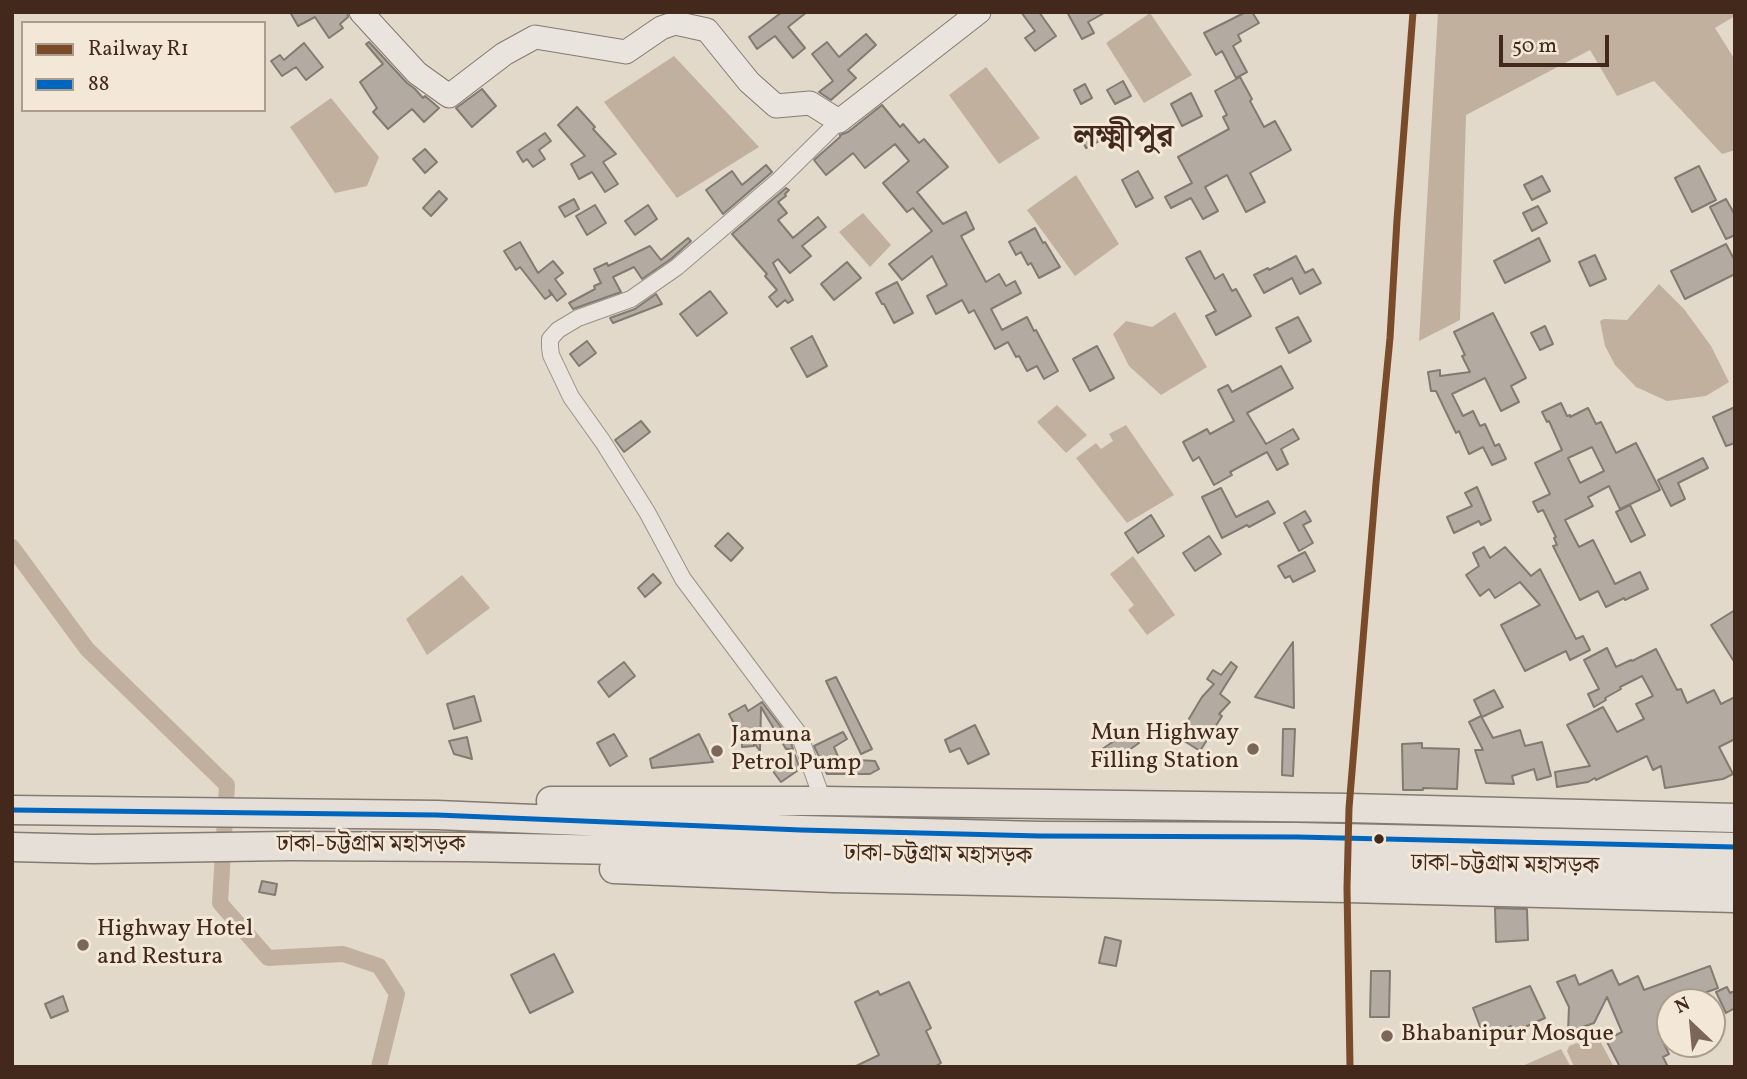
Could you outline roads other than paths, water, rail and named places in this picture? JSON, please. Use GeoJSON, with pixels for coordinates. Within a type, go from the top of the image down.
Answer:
{"type":"FeatureCollection","features":[{"type":"Feature","properties":{"kind":"highway"},"geometry":{"type":"LineString","coordinates":[[438,815],[512,801],[823,801],[1349,808],[1735,818]]}},
{"type":"Feature","properties":{"kind":"highway","name":"ঢাকা-চট্টগ্রাম মহাসড়ক"},"geometry":{"type":"LineString","coordinates":[[12,810],[438,815],[801,830],[1040,836],[1297,837],[1735,847]]}},
{"type":"Feature","properties":{"kind":"highway","name":"ঢাকা-চট্টগ্রাম মহাসড়ক"},"geometry":{"type":"LineString","coordinates":[[12,847],[422,847],[1735,872]]}},
{"type":"Feature","properties":{"kind":"highway"},"geometry":{"type":"LineString","coordinates":[[422,847],[499,864],[833,878],[1735,898]]}},
{"type":"Feature","properties":{"kind":"main road"},"geometry":{"type":"LineString","coordinates":[[361,12],[418,73],[449,96],[504,54],[536,37],[626,52],[661,28],[675,23],[707,30],[749,82],[776,106],[810,103],[839,121],[979,12]]}},
{"type":"Feature","properties":{"kind":"street"},"geometry":{"type":"LineString","coordinates":[[823,801],[799,734],[683,579],[647,512],[571,397],[551,355],[550,339],[558,330],[578,318],[631,299],[677,267],[779,180],[839,121]]}},
{"type":"Feature","properties":{"kind":"waterway"},"geometry":{"type":"LineString","coordinates":[[12,547],[87,649],[227,785],[220,903],[268,958],[343,954],[379,966],[397,994],[379,1067]]}},
{"type":"Feature","properties":{"kind":"rail line","name":"R1"},"geometry":{"type":"LineString","coordinates":[[1350,1067],[1347,888],[1349,808],[1390,338],[1413,12]]}},
{"type":"Feature","properties":{"kind":"place","name":"Mun Highway Filling Station"},"geometry":{"type":"Point","coordinates":[1253,749]}},
{"type":"Feature","properties":{"kind":"place","name":"Jamuna Petrol Pump"},"geometry":{"type":"Point","coordinates":[717,751]}},
{"type":"Feature","properties":{"kind":"place","name":"Highway Hotel and Restura"},"geometry":{"type":"Point","coordinates":[83,945]}},
{"type":"Feature","properties":{"kind":"place","name":"Bhabanipur Mosque"},"geometry":{"type":"Point","coordinates":[1387,1036]}},
{"type":"Feature","properties":{"kind":"district","name":"লক্ষ্মীপুর"},"geometry":{"type":"Point","coordinates":[1124,140]}}]}
